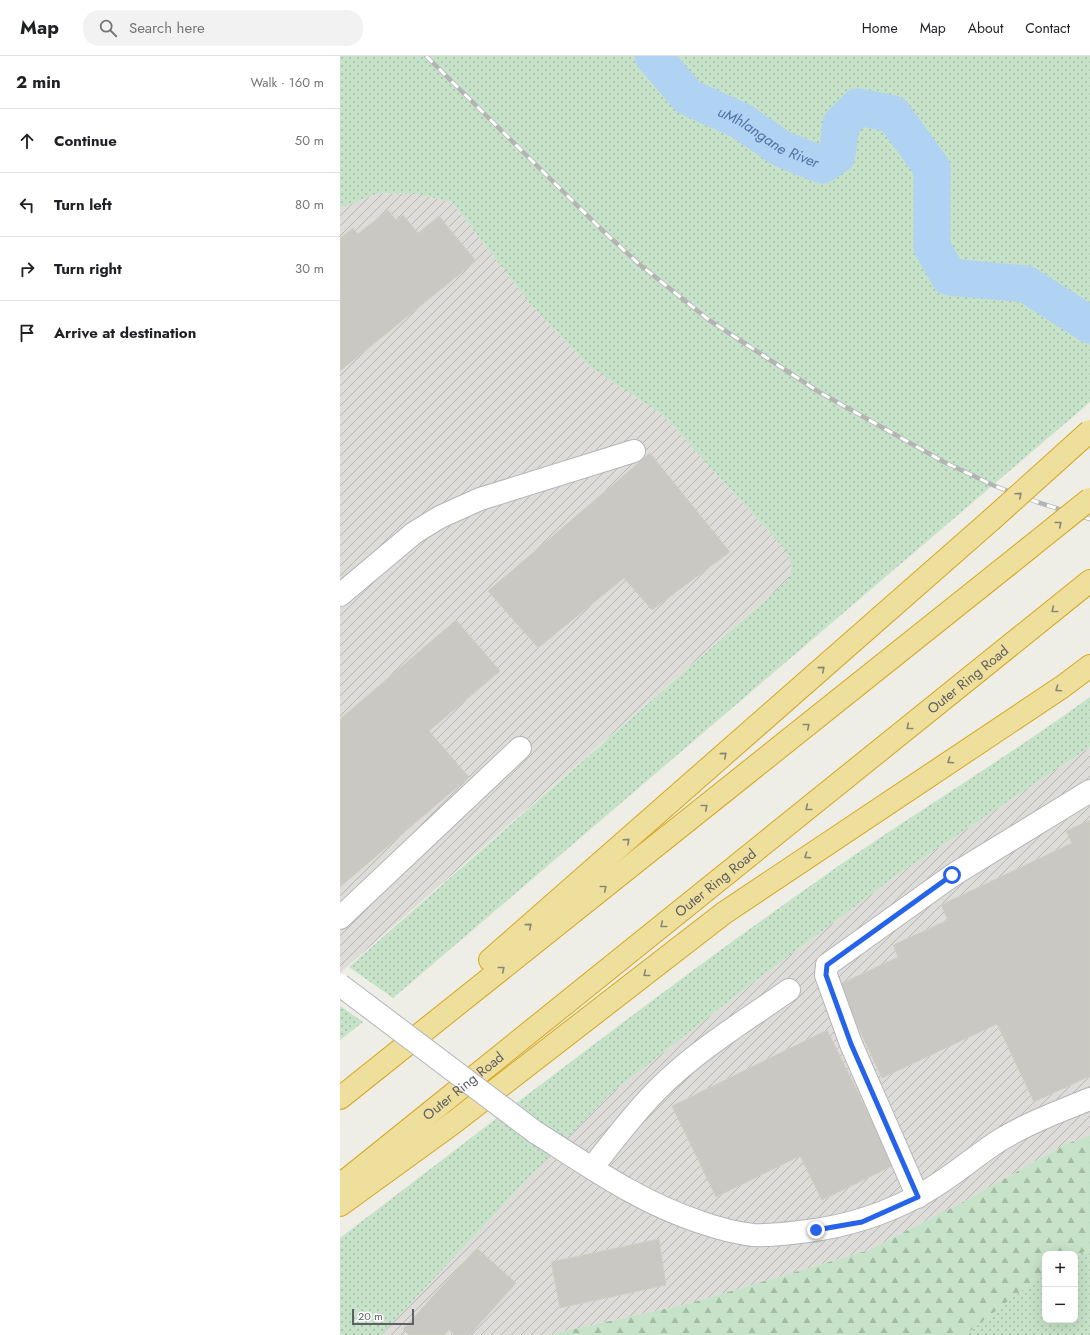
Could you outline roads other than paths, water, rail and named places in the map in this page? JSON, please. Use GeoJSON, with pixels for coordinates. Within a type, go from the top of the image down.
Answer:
{"type":"FeatureCollection","features":[{"type":"Feature","properties":{"kind":"highway"},"geometry":{"type":"LineString","coordinates":[[340,1088],[616,851],[1090,431]]}},
{"type":"Feature","properties":{"kind":"highway"},"geometry":{"type":"LineString","coordinates":[[340,1098],[1090,499]]}},
{"type":"Feature","properties":{"kind":"highway","name":"Outer Ring Road"},"geometry":{"type":"LineString","coordinates":[[340,1185],[1087,583]]}},
{"type":"Feature","properties":{"kind":"highway"},"geometry":{"type":"LineString","coordinates":[[340,1205],[453,1123],[730,909],[1090,666]]}},
{"type":"Feature","properties":{"kind":"lane"},"geometry":{"type":"LineString","coordinates":[[340,595],[414,533],[460,507],[480,499],[634,451]]}},
{"type":"Feature","properties":{"kind":"lane"},"geometry":{"type":"LineString","coordinates":[[340,918],[520,748]]}},
{"type":"Feature","properties":{"kind":"lane"},"geometry":{"type":"LineString","coordinates":[[918,1197],[851,1044],[826,975],[828,963],[952,875],[1090,791]]}},
{"type":"Feature","properties":{"kind":"lane"},"geometry":{"type":"LineString","coordinates":[[340,985],[535,1132],[634,1194],[675,1214],[723,1230],[752,1234],[782,1234],[862,1222],[918,1197],[1002,1139],[1054,1113],[1090,1099]]}},
{"type":"Feature","properties":{"kind":"lane"},"geometry":{"type":"LineString","coordinates":[[592,1168],[627,1124],[659,1088],[693,1058],[789,990]]}},
{"type":"Feature","properties":{"kind":"waterway","name":"uMhlangane River"},"geometry":{"type":"LineString","coordinates":[[653,56],[688,97],[741,121],[782,149],[822,165],[837,155],[841,124],[858,107],[893,114],[932,168],[932,247],[949,277],[1026,284],[1090,325]]}},
{"type":"Feature","properties":{"kind":"railway"},"geometry":{"type":"LineString","coordinates":[[426,56],[601,229],[639,264],[709,320],[819,392],[944,462],[995,486],[1037,502],[1090,519]]}}]}
